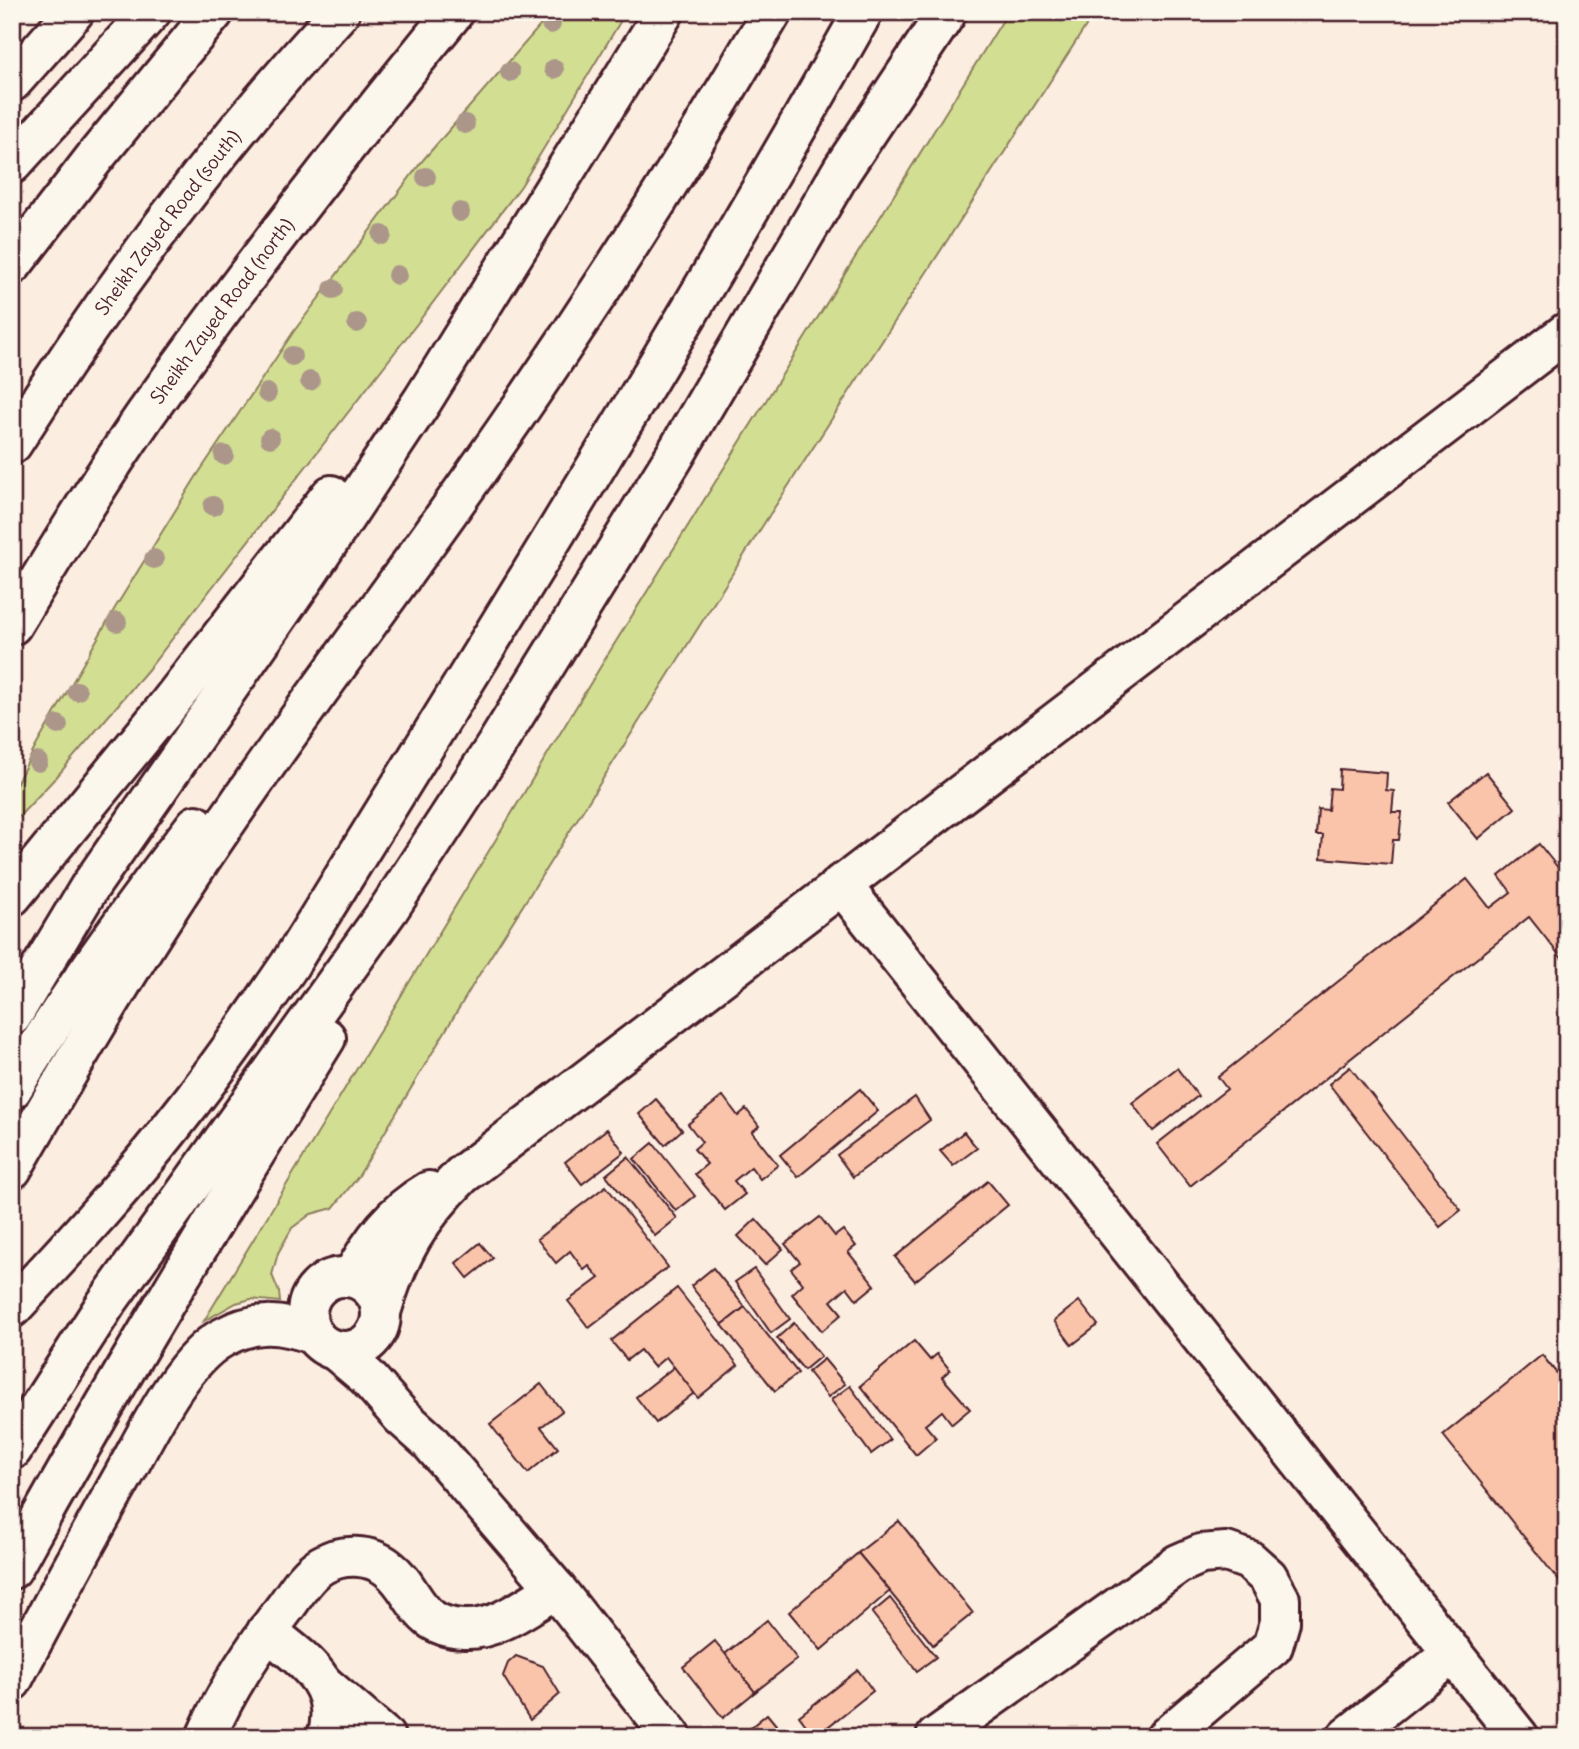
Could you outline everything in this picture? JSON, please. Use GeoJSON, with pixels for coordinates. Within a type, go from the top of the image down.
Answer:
{"type":"FeatureCollection","features":[{"type":"Feature","properties":{"kind":"main road"},"geometry":{"type":"LineString","coordinates":[[12,82],[74,12]]}},
{"type":"Feature","properties":{"kind":"main road"},"geometry":{"type":"LineString","coordinates":[[12,164],[150,12]]}},
{"type":"Feature","properties":{"kind":"main road"},"geometry":{"type":"LineString","coordinates":[[12,265],[96,156],[214,12]]}},
{"type":"Feature","properties":{"kind":"main road","name":"Sheikh Zayed Road (south)"},"geometry":{"type":"LineString","coordinates":[[12,444],[98,316],[171,217],[247,121],[340,12]]}},
{"type":"Feature","properties":{"kind":"main road","name":"Sheikh Zayed Road (north)"},"geometry":{"type":"LineString","coordinates":[[12,625],[144,417],[216,317],[314,187],[454,12]]}},
{"type":"Feature","properties":{"kind":"main road"},"geometry":{"type":"LineString","coordinates":[[12,1016],[89,888],[306,576],[423,400],[664,12]]}},
{"type":"Feature","properties":{"kind":"main road"},"geometry":{"type":"LineString","coordinates":[[12,1169],[114,994],[182,888],[276,748],[476,473],[563,344],[656,201],[772,12]]}},
{"type":"Feature","properties":{"kind":"main road"},"geometry":{"type":"LineString","coordinates":[[12,1308],[68,1249],[184,1112],[290,964],[619,426],[803,119],[863,12]]}},
{"type":"Feature","properties":{"kind":"main road"},"geometry":{"type":"LineString","coordinates":[[803,119],[881,12]]}},
{"type":"Feature","properties":{"kind":"main road"},"geometry":{"type":"LineString","coordinates":[[12,1450],[104,1304],[389,909],[495,747],[681,446],[842,170],[947,12]]}},
{"type":"Feature","properties":{"kind":"main road"},"geometry":{"type":"LineString","coordinates":[[12,1681],[64,1581],[155,1421],[182,1377],[199,1356],[220,1339],[245,1327],[260,1324],[294,1328],[349,1350],[362,1346],[373,1338],[390,1281],[419,1223],[462,1175],[841,884],[1565,337]]}},
{"type":"Feature","properties":{"kind":"main road"},"geometry":{"type":"LineString","coordinates":[[12,896],[153,723],[323,505],[362,460],[423,400]]}},
{"type":"Feature","properties":{"kind":"main road"},"geometry":{"type":"LineString","coordinates":[[12,1089],[58,1015],[154,880],[367,623]]}},
{"type":"Feature","properties":{"kind":"main road"},"geometry":{"type":"LineString","coordinates":[[12,1569],[71,1462],[201,1243],[421,887],[495,747]]}},
{"type":"Feature","properties":{"kind":"main road"},"geometry":{"type":"LineString","coordinates":[[841,884],[1519,1737]]}},
{"type":"Feature","properties":{"kind":"main road"},"geometry":{"type":"LineString","coordinates":[[352,1277],[378,1234],[396,1215],[438,1185],[462,1175]]}},
{"type":"Feature","properties":{"kind":"main road"},"geometry":{"type":"LineString","coordinates":[[429,1441],[387,1356],[379,1300],[373,1290],[352,1277],[327,1280],[310,1298],[307,1311],[324,1342],[367,1377],[401,1416],[429,1441],[556,1589],[672,1737]]}},
{"type":"Feature","properties":{"kind":"main road"},"geometry":{"type":"LineString","coordinates":[[936,1737],[1178,1564],[1201,1553],[1226,1552],[1249,1560],[1268,1577],[1280,1599],[1280,1622],[1273,1646],[1166,1737]]}},
{"type":"Feature","properties":{"kind":"main road"},"geometry":{"type":"LineString","coordinates":[[206,1737],[221,1701],[237,1674],[312,1573],[322,1565],[347,1557],[361,1557],[385,1566],[396,1574],[418,1607],[430,1618],[462,1629],[495,1624],[556,1589]]}},
{"type":"Feature","properties":{"kind":"main road"},"geometry":{"type":"LineString","coordinates":[[267,1631],[312,1667],[323,1684],[330,1704],[327,1737]]}},
{"type":"Feature","properties":{"kind":"main road"},"geometry":{"type":"LineString","coordinates":[[1347,1737],[1453,1653]]}},
{"type":"Feature","properties":{"kind":"main road"},"geometry":{"type":"LineString","coordinates":[[323,1684],[385,1737]]}},
{"type":"Feature","properties":{"kind":"green space"},"geometry":{"type":"Polygon","coordinates":[[[552,12],[626,12],[521,186],[416,325],[151,666],[59,774],[12,824],[12,792],[36,746],[115,608],[196,477],[294,331],[423,160],[552,12]]]}},
{"type":"Feature","properties":{"kind":"green space"},"geometry":{"type":"Polygon","coordinates":[[[1008,12],[1095,12],[765,522],[477,978],[358,1177],[333,1208],[311,1214],[292,1228],[278,1253],[272,1275],[280,1302],[251,1299],[236,1303],[204,1321],[610,651],[1008,12]]]}},
{"type":"Feature","properties":{"kind":"building"},"geometry":{"type":"Polygon","coordinates":[[[1340,769],[1387,773],[1386,790],[1394,791],[1392,812],[1402,812],[1399,840],[1393,840],[1391,864],[1321,858],[1323,835],[1316,835],[1318,809],[1328,810],[1330,788],[1339,789],[1340,769]]]}},
{"type":"Feature","properties":{"kind":"building"},"geometry":{"type":"Polygon","coordinates":[[[1486,772],[1515,808],[1478,839],[1448,802],[1486,772]]]}},
{"type":"Feature","properties":{"kind":"building"},"geometry":{"type":"Polygon","coordinates":[[[1539,844],[1567,879],[1567,965],[1529,917],[1190,1186],[1157,1144],[1227,1089],[1218,1077],[1467,879],[1490,908],[1511,892],[1499,876],[1539,844]]]}},
{"type":"Feature","properties":{"kind":"building"},"geometry":{"type":"Polygon","coordinates":[[[1350,1067],[1461,1210],[1440,1227],[1329,1084],[1350,1067]]]}},
{"type":"Feature","properties":{"kind":"building"},"geometry":{"type":"Polygon","coordinates":[[[1177,1068],[1198,1096],[1153,1131],[1132,1103],[1177,1068]]]}},
{"type":"Feature","properties":{"kind":"building"},"geometry":{"type":"Polygon","coordinates":[[[860,1089],[878,1111],[798,1177],[780,1155],[860,1089]]]}},
{"type":"Feature","properties":{"kind":"building"},"geometry":{"type":"Polygon","coordinates":[[[723,1096],[738,1116],[746,1109],[759,1126],[752,1132],[778,1165],[760,1179],[751,1167],[734,1181],[745,1194],[725,1210],[695,1174],[707,1164],[694,1149],[702,1142],[688,1124],[723,1096]]]}},
{"type":"Feature","properties":{"kind":"building"},"geometry":{"type":"Polygon","coordinates":[[[915,1097],[930,1120],[853,1177],[837,1155],[915,1097]]]}},
{"type":"Feature","properties":{"kind":"building"},"geometry":{"type":"Polygon","coordinates":[[[656,1099],[682,1130],[665,1145],[639,1114],[656,1099]]]}},
{"type":"Feature","properties":{"kind":"building"},"geometry":{"type":"Polygon","coordinates":[[[607,1129],[624,1152],[582,1184],[565,1162],[607,1129]]]}},
{"type":"Feature","properties":{"kind":"building"},"geometry":{"type":"Polygon","coordinates":[[[964,1132],[977,1148],[953,1166],[940,1151],[964,1132]]]}},
{"type":"Feature","properties":{"kind":"building"},"geometry":{"type":"Polygon","coordinates":[[[653,1143],[695,1196],[676,1211],[634,1159],[653,1143]]]}},
{"type":"Feature","properties":{"kind":"building"},"geometry":{"type":"Polygon","coordinates":[[[628,1157],[677,1218],[655,1236],[606,1175],[628,1157]]]}},
{"type":"Feature","properties":{"kind":"building"},"geometry":{"type":"Polygon","coordinates":[[[988,1181],[1008,1205],[915,1281],[895,1257],[988,1181]]]}},
{"type":"Feature","properties":{"kind":"building"},"geometry":{"type":"Polygon","coordinates":[[[606,1186],[668,1267],[589,1328],[568,1301],[599,1278],[589,1266],[584,1270],[570,1251],[556,1263],[537,1239],[606,1186]]]}},
{"type":"Feature","properties":{"kind":"building"},"geometry":{"type":"Polygon","coordinates":[[[820,1217],[835,1236],[843,1230],[856,1246],[848,1252],[875,1285],[857,1300],[847,1287],[831,1301],[842,1314],[822,1331],[792,1294],[803,1284],[791,1269],[800,1262],[785,1244],[820,1217]]]}},
{"type":"Feature","properties":{"kind":"building"},"geometry":{"type":"Polygon","coordinates":[[[756,1219],[783,1249],[765,1265],[738,1236],[756,1219]]]}},
{"type":"Feature","properties":{"kind":"building"},"geometry":{"type":"Polygon","coordinates":[[[480,1243],[493,1258],[468,1278],[456,1263],[480,1243]]]}},
{"type":"Feature","properties":{"kind":"building"},"geometry":{"type":"Polygon","coordinates":[[[713,1268],[745,1307],[722,1325],[691,1286],[713,1268]]]}},
{"type":"Feature","properties":{"kind":"building"},"geometry":{"type":"Polygon","coordinates":[[[754,1269],[790,1319],[771,1333],[735,1282],[754,1269]]]}},
{"type":"Feature","properties":{"kind":"building"},"geometry":{"type":"Polygon","coordinates":[[[677,1288],[738,1365],[698,1398],[666,1357],[654,1367],[640,1350],[627,1360],[611,1341],[677,1288]]]}},
{"type":"Feature","properties":{"kind":"building"},"geometry":{"type":"Polygon","coordinates":[[[1079,1301],[1098,1325],[1072,1345],[1054,1321],[1079,1301]]]}},
{"type":"Feature","properties":{"kind":"building"},"geometry":{"type":"Polygon","coordinates":[[[745,1307],[798,1373],[775,1391],[722,1325],[745,1307]]]}},
{"type":"Feature","properties":{"kind":"building"},"geometry":{"type":"Polygon","coordinates":[[[794,1323],[821,1356],[804,1370],[777,1338],[794,1323]]]}},
{"type":"Feature","properties":{"kind":"building"},"geometry":{"type":"Polygon","coordinates":[[[914,1341],[930,1360],[937,1354],[950,1370],[942,1377],[970,1409],[952,1424],[942,1411],[925,1425],[936,1438],[916,1455],[860,1386],[914,1341]]]}},
{"type":"Feature","properties":{"kind":"building"},"geometry":{"type":"Polygon","coordinates":[[[1542,1355],[1567,1386],[1567,1591],[1443,1435],[1542,1355]]]}},
{"type":"Feature","properties":{"kind":"building"},"geometry":{"type":"Polygon","coordinates":[[[824,1359],[845,1384],[828,1397],[808,1372],[824,1359]]]}},
{"type":"Feature","properties":{"kind":"building"},"geometry":{"type":"Polygon","coordinates":[[[674,1367],[694,1393],[656,1423],[636,1397],[674,1367]]]}},
{"type":"Feature","properties":{"kind":"building"},"geometry":{"type":"Polygon","coordinates":[[[541,1384],[562,1411],[541,1427],[558,1448],[528,1473],[490,1424],[541,1384]]]}},
{"type":"Feature","properties":{"kind":"building"},"geometry":{"type":"Polygon","coordinates":[[[850,1386],[890,1440],[871,1454],[831,1400],[850,1386]]]}},
{"type":"Feature","properties":{"kind":"building"},"geometry":{"type":"Polygon","coordinates":[[[899,1521],[973,1613],[933,1645],[858,1553],[899,1521]]]}},
{"type":"Feature","properties":{"kind":"building"},"geometry":{"type":"Polygon","coordinates":[[[858,1553],[890,1591],[821,1650],[789,1612],[858,1553]]]}},
{"type":"Feature","properties":{"kind":"building"},"geometry":{"type":"Polygon","coordinates":[[[890,1598],[936,1657],[917,1671],[872,1613],[890,1598]]]}},
{"type":"Feature","properties":{"kind":"building"},"geometry":{"type":"Polygon","coordinates":[[[767,1620],[797,1659],[755,1692],[725,1654],[767,1620]]]}},
{"type":"Feature","properties":{"kind":"building"},"geometry":{"type":"Polygon","coordinates":[[[715,1641],[755,1692],[723,1718],[683,1667],[715,1641]]]}},
{"type":"Feature","properties":{"kind":"building"},"geometry":{"type":"Polygon","coordinates":[[[516,1656],[543,1666],[560,1694],[530,1720],[503,1676],[508,1663],[516,1656]]]}},
{"type":"Feature","properties":{"kind":"building"},"geometry":{"type":"Polygon","coordinates":[[[858,1670],[873,1691],[815,1737],[799,1716],[858,1670]]]}},
{"type":"Feature","properties":{"kind":"building"},"geometry":{"type":"Polygon","coordinates":[[[767,1714],[786,1737],[739,1737],[767,1714]]]}}]}
